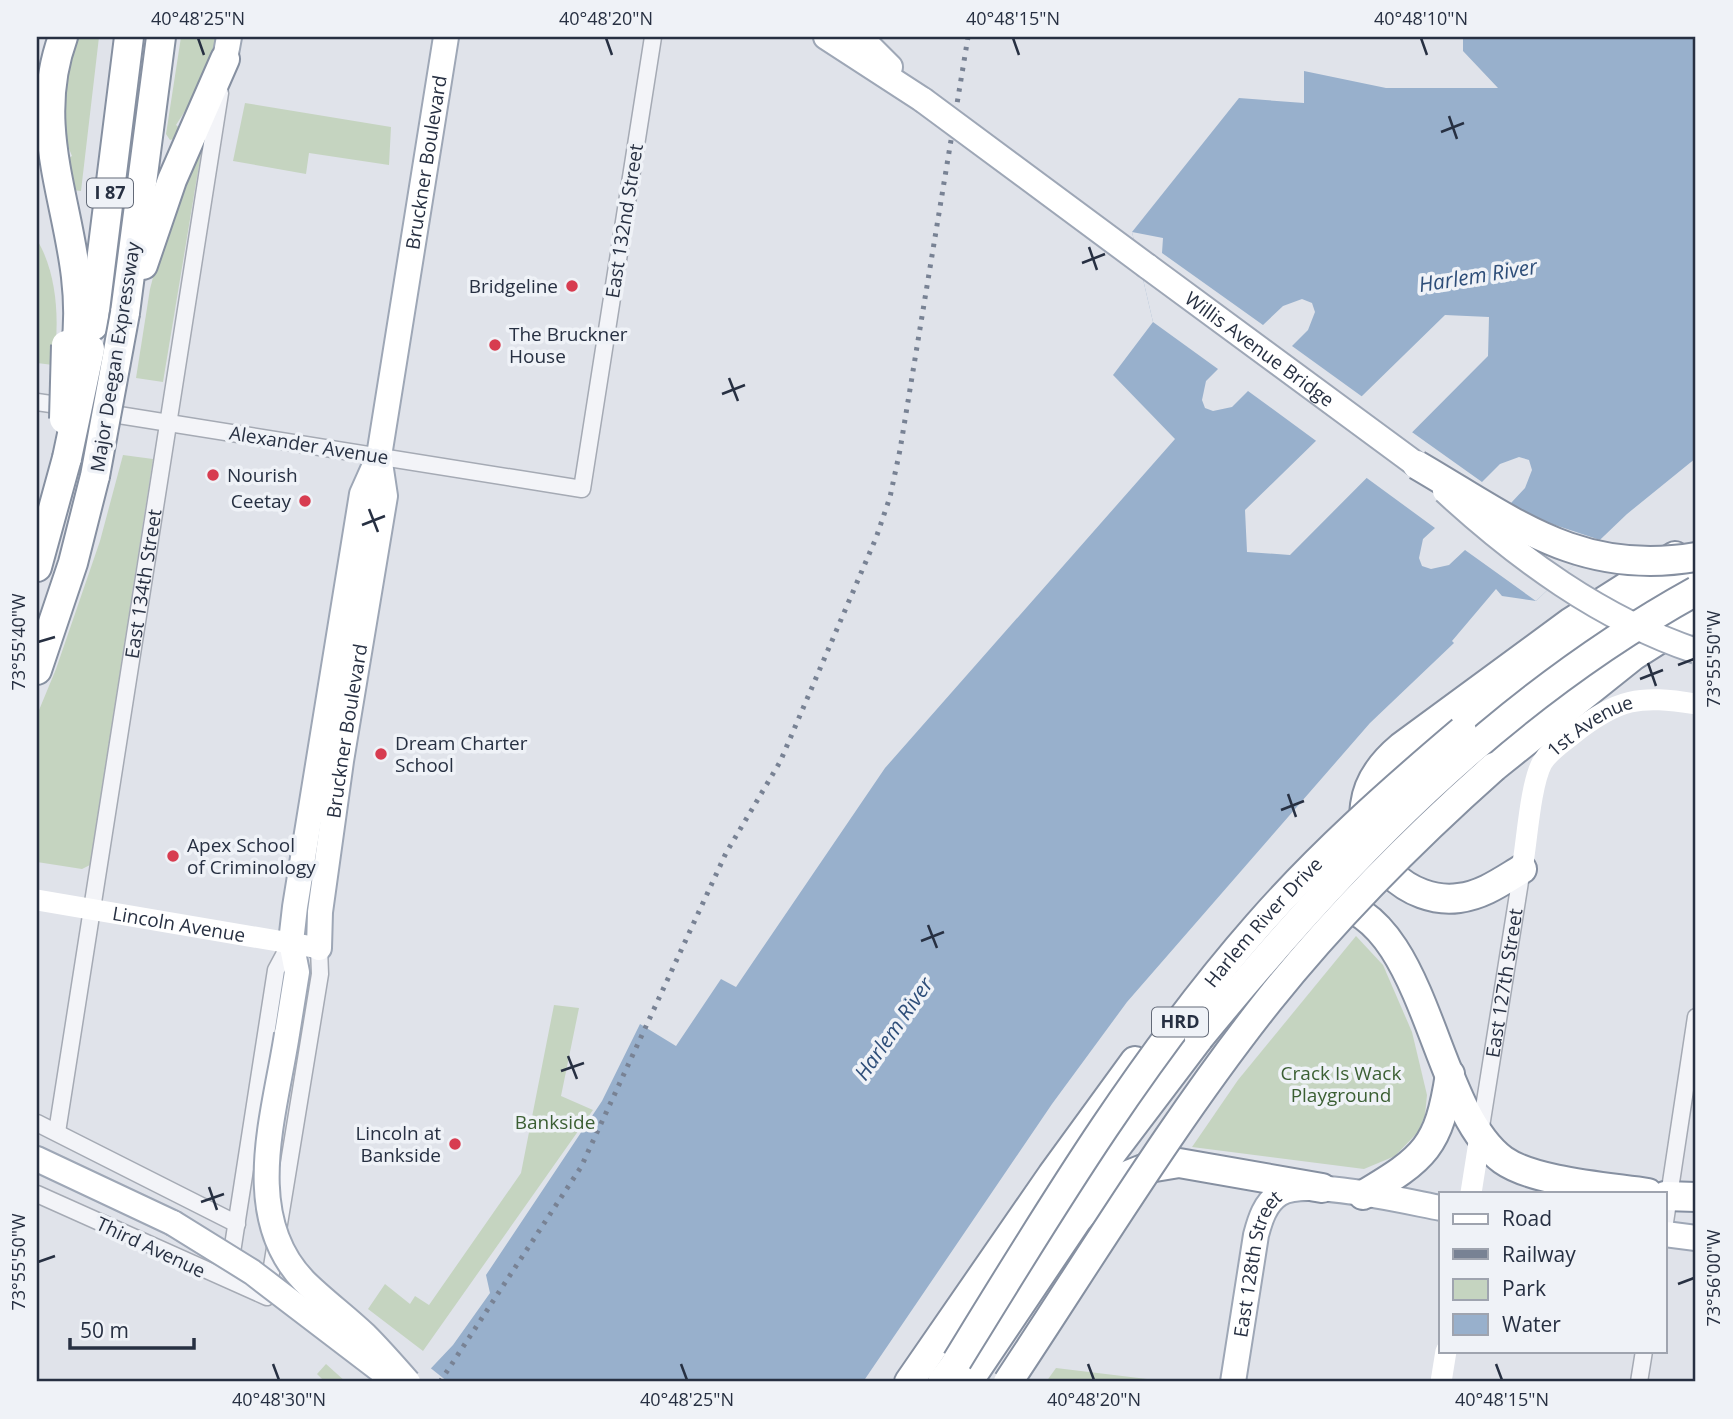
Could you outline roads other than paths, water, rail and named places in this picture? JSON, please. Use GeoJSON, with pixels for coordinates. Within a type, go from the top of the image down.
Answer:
{"type":"FeatureCollection","features":[{"type":"Feature","properties":{"kind":"highway"},"geometry":{"type":"LineString","coordinates":[[63,37],[52,73],[49,131],[77,266],[79,302],[77,347],[64,419],[63,457]]}},
{"type":"Feature","properties":{"kind":"highway","name":"Major Deegan Expressway"},"geometry":{"type":"LineString","coordinates":[[37,567],[63,457],[77,347],[129,37]]}},
{"type":"Feature","properties":{"kind":"highway","name":"Major Deegan Expressway"},"geometry":{"type":"LineString","coordinates":[[37,670],[73,562],[95,476],[124,313],[161,37]]}},
{"type":"Feature","properties":{"kind":"highway"},"geometry":{"type":"LineString","coordinates":[[124,313],[172,180],[227,48]]}},
{"type":"Feature","properties":{"kind":"highway"},"geometry":{"type":"LineString","coordinates":[[37,175],[77,347]]}},
{"type":"Feature","properties":{"kind":"highway"},"geometry":{"type":"LineString","coordinates":[[1417,465],[1532,534],[1575,551],[1634,561],[1696,557]]}},
{"type":"Feature","properties":{"kind":"highway"},"geometry":{"type":"LineString","coordinates":[[1522,869],[1485,891],[1461,898],[1430,897],[1411,889],[1386,870],[1370,841],[1364,808],[1373,779],[1385,762],[1401,747],[1562,628],[1622,587],[1696,544]]}},
{"type":"Feature","properties":{"kind":"highway","name":"Harlem River Drive"},"geometry":{"type":"LineString","coordinates":[[956,1375],[1020,1258],[1125,1100],[1238,948],[1315,863],[1356,823],[1462,731],[1609,624],[1696,572]]}},
{"type":"Feature","properties":{"kind":"highway"},"geometry":{"type":"LineString","coordinates":[[956,1375],[1082,1190],[1167,1077],[1286,934],[1369,845],[1459,757],[1519,708],[1610,643],[1696,610]]}},
{"type":"Feature","properties":{"kind":"highway","name":"HRD"},"geometry":{"type":"LineString","coordinates":[[1008,1382],[1153,1161],[1270,999],[1352,903],[1408,844],[1494,767],[1633,656],[1696,610]]}},
{"type":"Feature","properties":{"kind":"highway"},"geometry":{"type":"LineString","coordinates":[[909,1382],[1106,1099],[1222,949],[1264,914],[1302,902],[1323,901],[1350,908],[1368,920],[1405,966],[1468,1118],[1480,1136],[1504,1160],[1525,1172],[1624,1192]]}},
{"type":"Feature","properties":{"kind":"highway"},"geometry":{"type":"LineString","coordinates":[[1363,1195],[1408,1167],[1430,1144],[1443,1115],[1450,1072]]}},
{"type":"Feature","properties":{"kind":"highway"},"geometry":{"type":"LineString","coordinates":[[956,1375],[1077,1220],[1100,1194],[1123,1177],[1143,1169],[1179,1163],[1322,1188]]}},
{"type":"Feature","properties":{"kind":"main road","name":"Bruckner Boulevard"},"geometry":{"type":"LineString","coordinates":[[291,943],[362,494],[379,456],[446,37]]}},
{"type":"Feature","properties":{"kind":"main road","name":"Willis Avenue Bridge"},"geometry":{"type":"LineString","coordinates":[[826,37],[923,100],[1417,465],[1480,523],[1566,586],[1636,626],[1696,651]]}},
{"type":"Feature","properties":{"kind":"main road"},"geometry":{"type":"LineString","coordinates":[[860,37],[923,100]]}},
{"type":"Feature","properties":{"kind":"main road","name":"Bruckner Boulevard"},"geometry":{"type":"LineString","coordinates":[[319,948],[320,912],[341,761],[386,496],[379,456]]}},
{"type":"Feature","properties":{"kind":"main road","name":"1st Avenue"},"geometry":{"type":"LineString","coordinates":[[1538,773],[1553,750],[1614,705],[1654,698],[1696,704]]}},
{"type":"Feature","properties":{"kind":"main road","name":"East 127th Street"},"geometry":{"type":"LineString","coordinates":[[1522,869],[1538,773]]}},
{"type":"Feature","properties":{"kind":"main road","name":"Lincoln Avenue"},"geometry":{"type":"LineString","coordinates":[[37,900],[319,948]]}},
{"type":"Feature","properties":{"kind":"main road"},"geometry":{"type":"LineString","coordinates":[[291,943],[298,972],[266,1176],[268,1207],[278,1242],[304,1281],[365,1335],[408,1382]]}},
{"type":"Feature","properties":{"kind":"main road","name":"East 127th Street"},"geometry":{"type":"LineString","coordinates":[[1471,1192],[1480,1136]]}},
{"type":"Feature","properties":{"kind":"main road"},"geometry":{"type":"LineString","coordinates":[[37,1159],[173,1223],[252,1272],[396,1382]]}},
{"type":"Feature","properties":{"kind":"main road","name":"East 128th Street"},"geometry":{"type":"LineString","coordinates":[[1233,1382],[1256,1235],[1262,1215],[1272,1200],[1285,1191],[1322,1188],[1439,1208]]}},
{"type":"Feature","properties":{"kind":"main road"},"geometry":{"type":"LineString","coordinates":[[1666,1234],[1696,1238]]}},
{"type":"Feature","properties":{"kind":"main road"},"geometry":{"type":"LineString","coordinates":[[1441,1382],[1446,1352]]}},
{"type":"Feature","properties":{"kind":"street","name":"East 132nd Street"},"geometry":{"type":"LineString","coordinates":[[582,489],[653,37]]}},
{"type":"Feature","properties":{"kind":"street","name":"East 134th Street"},"geometry":{"type":"LineString","coordinates":[[57,1132],[227,48]]}},
{"type":"Feature","properties":{"kind":"street","name":"Alexander Avenue"},"geometry":{"type":"LineString","coordinates":[[37,402],[582,489]]}},
{"type":"Feature","properties":{"kind":"street","name":"East 127th Street"},"geometry":{"type":"LineString","coordinates":[[1480,1136],[1522,869]]}},
{"type":"Feature","properties":{"kind":"street","name":"Bruckner Boulevard"},"geometry":{"type":"LineString","coordinates":[[227,1281],[276,970],[291,943]]}},
{"type":"Feature","properties":{"kind":"street","name":"Bruckner Boulevard"},"geometry":{"type":"LineString","coordinates":[[267,1297],[320,974],[319,948]]}},
{"type":"Feature","properties":{"kind":"street"},"geometry":{"type":"LineString","coordinates":[[1668,1201],[1696,1017]]}},
{"type":"Feature","properties":{"kind":"street"},"geometry":{"type":"LineString","coordinates":[[37,1124],[237,1224]]}},
{"type":"Feature","properties":{"kind":"street","name":"Third Avenue"},"geometry":{"type":"LineString","coordinates":[[37,1194],[267,1297]]}},
{"type":"Feature","properties":{"kind":"street"},"geometry":{"type":"LineString","coordinates":[[1639,1382],[1644,1352]]}},
{"type":"Feature","properties":{"kind":"water","name":"Harlem River"},"geometry":{"type":"Polygon","coordinates":[[[1463,37],[1696,37],[1696,458],[1627,514],[1536,601],[1502,596],[1496,589],[1452,641],[1454,643],[1370,723],[1127,1002],[1052,1104],[863,1382],[418,1382],[453,1345],[490,1293],[486,1275],[602,1101],[640,1024],[676,1046],[721,979],[736,987],[885,768],[1175,439],[1113,375],[1153,322],[1132,232],[1239,98],[1304,103],[1304,71],[1386,88],[1498,88],[1463,51],[1463,37]],[[1445,315],[1245,510],[1247,552],[1290,555],[1488,356],[1489,317],[1445,315]]]}},
{"type":"Feature","properties":{"kind":"railway"},"geometry":{"type":"LineString","coordinates":[[440,1382],[581,1167],[726,853],[780,762],[876,538],[890,497],[900,450],[968,37]]}},
{"type":"Feature","properties":{"kind":"place","name":"Bridgeline"},"geometry":{"type":"Point","coordinates":[572,286]}},
{"type":"Feature","properties":{"kind":"place","name":"The Bruckner House"},"geometry":{"type":"Point","coordinates":[495,345]}},
{"type":"Feature","properties":{"kind":"place","name":"Nourish"},"geometry":{"type":"Point","coordinates":[213,475]}},
{"type":"Feature","properties":{"kind":"place","name":"Ceetay"},"geometry":{"type":"Point","coordinates":[305,501]}},
{"type":"Feature","properties":{"kind":"place","name":"Dream Charter School"},"geometry":{"type":"Point","coordinates":[381,754]}},
{"type":"Feature","properties":{"kind":"place","name":"Apex School of Criminology"},"geometry":{"type":"Point","coordinates":[173,856]}},
{"type":"Feature","properties":{"kind":"place","name":"Lincoln at Bankside"},"geometry":{"type":"Point","coordinates":[455,1144]}},
{"type":"Feature","properties":{"kind":"park label","name":"Crack Is Wack Playground"},"geometry":{"type":"Point","coordinates":[1341,1084]}},
{"type":"Feature","properties":{"kind":"park label","name":"Bankside"},"geometry":{"type":"Point","coordinates":[555,1122]}}]}
